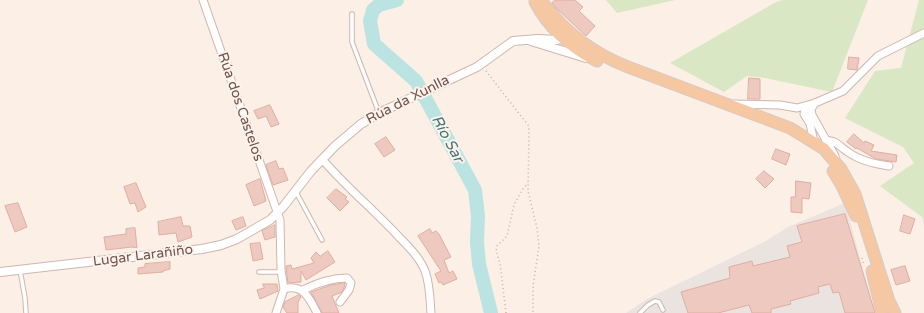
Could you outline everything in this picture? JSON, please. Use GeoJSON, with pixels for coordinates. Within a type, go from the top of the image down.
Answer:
{"type":"FeatureCollection","features":[{"type":"Feature","properties":{"kind":"main road"},"geometry":{"type":"LineString","coordinates":[[538,2],[560,42],[626,74],[770,128],[800,141],[816,153],[832,170],[842,186],[856,217],[882,313]]}},
{"type":"Feature","properties":{"kind":"main road"},"geometry":{"type":"LineString","coordinates":[[538,2],[577,39],[603,56],[635,70],[790,128],[814,142],[827,152],[839,166],[855,194],[889,301],[895,313]]}},
{"type":"Feature","properties":{"kind":"main road"},"geometry":{"type":"LineString","coordinates":[[814,142],[817,149],[833,165],[844,181],[855,206],[856,217]]}},
{"type":"Feature","properties":{"kind":"street","name":"Rúa dos Castelos"},"geometry":{"type":"LineString","coordinates":[[203,0],[277,214]]}},
{"type":"Feature","properties":{"kind":"street"},"geometry":{"type":"LineString","coordinates":[[538,2],[545,22],[560,42],[601,59],[635,70]]}},
{"type":"Feature","properties":{"kind":"street"},"geometry":{"type":"LineString","coordinates":[[538,38],[545,31],[545,22]]}},
{"type":"Feature","properties":{"kind":"street"},"geometry":{"type":"LineString","coordinates":[[726,103],[807,106],[843,91],[878,56],[924,33]]}},
{"type":"Feature","properties":{"kind":"street","name":"Rúa da Xunlla"},"geometry":{"type":"LineString","coordinates":[[526,40],[538,38],[560,42],[574,55],[599,62]]}},
{"type":"Feature","properties":{"kind":"street","name":"Rúa da Xunlla"},"geometry":{"type":"LineString","coordinates":[[277,214],[322,159],[354,129],[378,113],[482,64],[516,40],[560,42]]}},
{"type":"Feature","properties":{"kind":"street"},"geometry":{"type":"LineString","coordinates":[[807,106],[839,166]]}},
{"type":"Feature","properties":{"kind":"street"},"geometry":{"type":"LineString","coordinates":[[807,106],[804,114],[810,122],[814,142]]}},
{"type":"Feature","properties":{"kind":"street"},"geometry":{"type":"LineString","coordinates":[[827,141],[834,142],[848,153],[866,162],[889,166]]}},
{"type":"Feature","properties":{"kind":"street"},"geometry":{"type":"LineString","coordinates":[[322,159],[340,179],[384,221],[419,260],[425,270],[429,287],[431,313]]}},
{"type":"Feature","properties":{"kind":"street","name":"Lugar Larañiño"},"geometry":{"type":"LineString","coordinates":[[0,272],[212,248],[244,236],[277,214]]}},
{"type":"Feature","properties":{"kind":"street"},"geometry":{"type":"LineString","coordinates":[[276,313],[284,289],[281,272],[281,227],[277,214]]}},
{"type":"Feature","properties":{"kind":"street"},"geometry":{"type":"LineString","coordinates":[[303,290],[327,280],[332,281],[347,278],[351,283],[351,287],[340,302]]}},
{"type":"Feature","properties":{"kind":"street"},"geometry":{"type":"LineString","coordinates":[[284,289],[290,287],[303,290],[307,294],[317,313]]}},
{"type":"Feature","properties":{"kind":"lane"},"geometry":{"type":"LineString","coordinates":[[352,14],[352,42],[378,113]]}},
{"type":"Feature","properties":{"kind":"lane"},"geometry":{"type":"LineString","coordinates":[[296,192],[322,240]]}},
{"type":"Feature","properties":{"kind":"lane"},"geometry":{"type":"LineString","coordinates":[[20,270],[26,313]]}},
{"type":"Feature","properties":{"kind":"lane"},"geometry":{"type":"LineString","coordinates":[[259,272],[281,272]]}},
{"type":"Feature","properties":{"kind":"lane"},"geometry":{"type":"LineString","coordinates":[[640,313],[655,300],[659,302],[663,310]]}},
{"type":"Feature","properties":{"kind":"path"},"geometry":{"type":"LineString","coordinates":[[482,64],[528,125],[528,183],[530,202],[537,228],[539,246],[533,286],[533,313]]}},
{"type":"Feature","properties":{"kind":"path"},"geometry":{"type":"LineString","coordinates":[[506,313],[500,262],[496,250],[497,246],[506,236],[514,205],[522,190],[528,183]]}},
{"type":"Feature","properties":{"kind":"shaded area"},"geometry":{"type":"Polygon","coordinates":[[[845,203],[875,313],[626,313],[649,298],[766,241],[788,227],[845,203]]]}},
{"type":"Feature","properties":{"kind":"green space"},"geometry":{"type":"Polygon","coordinates":[[[606,0],[675,0],[617,13],[606,0]]]}},
{"type":"Feature","properties":{"kind":"green space"},"geometry":{"type":"Polygon","coordinates":[[[783,0],[868,0],[832,92],[765,78],[747,76],[724,92],[670,63],[776,2],[783,0]]]}},
{"type":"Feature","properties":{"kind":"green space"},"geometry":{"type":"Polygon","coordinates":[[[919,0],[924,0],[924,225],[922,217],[880,186],[914,163],[903,147],[845,118],[875,71],[901,68],[919,0]]]}},
{"type":"Feature","properties":{"kind":"building"},"geometry":{"type":"Polygon","coordinates":[[[555,0],[575,0],[583,7],[579,11],[595,26],[586,36],[555,7],[552,3],[555,0]]]}},
{"type":"Feature","properties":{"kind":"building"},"geometry":{"type":"Polygon","coordinates":[[[849,57],[859,58],[857,70],[848,69],[849,57]]]}},
{"type":"Feature","properties":{"kind":"building"},"geometry":{"type":"Polygon","coordinates":[[[749,78],[760,79],[760,99],[748,99],[749,78]]]}},
{"type":"Feature","properties":{"kind":"building"},"geometry":{"type":"Polygon","coordinates":[[[270,105],[279,124],[271,127],[266,116],[258,119],[254,111],[270,105]]]}},
{"type":"Feature","properties":{"kind":"building"},"geometry":{"type":"Polygon","coordinates":[[[854,134],[864,143],[865,141],[874,145],[871,151],[897,155],[896,162],[876,159],[857,148],[856,149],[847,142],[854,134]]]}},
{"type":"Feature","properties":{"kind":"building"},"geometry":{"type":"Polygon","coordinates":[[[386,137],[395,150],[384,157],[375,144],[386,137]]]}},
{"type":"Feature","properties":{"kind":"building"},"geometry":{"type":"Polygon","coordinates":[[[776,149],[790,154],[786,165],[772,159],[776,149]]]}},
{"type":"Feature","properties":{"kind":"building"},"geometry":{"type":"Polygon","coordinates":[[[276,161],[279,169],[283,168],[288,180],[273,185],[266,165],[276,161]]]}},
{"type":"Feature","properties":{"kind":"building"},"geometry":{"type":"Polygon","coordinates":[[[764,171],[774,179],[765,188],[756,179],[764,171]]]}},
{"type":"Feature","properties":{"kind":"building"},"geometry":{"type":"Polygon","coordinates":[[[260,179],[266,201],[254,206],[246,185],[260,179]]]}},
{"type":"Feature","properties":{"kind":"building"},"geometry":{"type":"Polygon","coordinates":[[[796,181],[811,183],[809,199],[802,198],[802,213],[791,212],[791,197],[795,197],[796,181]]]}},
{"type":"Feature","properties":{"kind":"building"},"geometry":{"type":"Polygon","coordinates":[[[136,183],[146,207],[138,212],[135,203],[130,204],[124,187],[136,183]]]}},
{"type":"Feature","properties":{"kind":"building"},"geometry":{"type":"Polygon","coordinates":[[[336,189],[347,197],[345,199],[349,202],[340,211],[327,198],[336,189]]]}},
{"type":"Feature","properties":{"kind":"building"},"geometry":{"type":"Polygon","coordinates":[[[18,203],[27,227],[15,232],[5,206],[18,203]]]}},
{"type":"Feature","properties":{"kind":"building"},"geometry":{"type":"Polygon","coordinates":[[[845,214],[875,313],[845,313],[839,292],[833,293],[830,284],[818,287],[819,293],[790,301],[791,304],[771,309],[771,313],[752,313],[749,305],[718,313],[688,313],[681,292],[730,278],[729,267],[752,261],[753,266],[790,257],[787,246],[802,242],[797,226],[845,214]]]}},
{"type":"Feature","properties":{"kind":"building"},"geometry":{"type":"Polygon","coordinates":[[[904,215],[915,219],[910,234],[900,231],[904,215]]]}},
{"type":"Feature","properties":{"kind":"building"},"geometry":{"type":"Polygon","coordinates":[[[181,217],[183,226],[190,226],[192,237],[178,242],[176,233],[159,235],[158,222],[181,217]]]}},
{"type":"Feature","properties":{"kind":"building"},"geometry":{"type":"Polygon","coordinates":[[[243,217],[246,226],[236,230],[232,221],[243,217]]]}},
{"type":"Feature","properties":{"kind":"building"},"geometry":{"type":"Polygon","coordinates":[[[275,225],[275,237],[265,240],[262,231],[275,225]]]}},
{"type":"Feature","properties":{"kind":"building"},"geometry":{"type":"Polygon","coordinates":[[[135,228],[137,248],[132,247],[106,250],[104,237],[126,234],[126,229],[135,228]]]}},
{"type":"Feature","properties":{"kind":"building"},"geometry":{"type":"Polygon","coordinates":[[[430,229],[432,233],[436,231],[439,234],[451,257],[444,260],[449,273],[453,271],[457,279],[443,285],[441,282],[439,283],[435,274],[441,271],[418,236],[430,229]]]}},
{"type":"Feature","properties":{"kind":"building"},"geometry":{"type":"Polygon","coordinates":[[[260,243],[263,259],[253,261],[250,244],[260,243]]]}},
{"type":"Feature","properties":{"kind":"building"},"geometry":{"type":"Polygon","coordinates":[[[328,251],[335,262],[306,280],[301,271],[301,282],[288,283],[286,266],[291,265],[292,269],[314,263],[311,258],[316,252],[320,256],[328,251]]]}},
{"type":"Feature","properties":{"kind":"building"},"geometry":{"type":"Polygon","coordinates":[[[170,262],[170,269],[163,272],[138,274],[138,268],[145,267],[145,264],[170,262]]]}},
{"type":"Feature","properties":{"kind":"building"},"geometry":{"type":"Polygon","coordinates":[[[905,266],[910,281],[896,285],[891,270],[905,266]]]}},
{"type":"Feature","properties":{"kind":"building"},"geometry":{"type":"Polygon","coordinates":[[[345,283],[342,292],[332,296],[339,313],[322,313],[311,292],[331,285],[345,283]]]}},
{"type":"Feature","properties":{"kind":"building"},"geometry":{"type":"Polygon","coordinates":[[[263,284],[277,284],[278,291],[260,299],[257,290],[264,288],[263,284]]]}},
{"type":"Feature","properties":{"kind":"building"},"geometry":{"type":"Polygon","coordinates":[[[299,295],[301,297],[298,302],[298,313],[287,313],[283,307],[285,302],[299,295]]]}},
{"type":"Feature","properties":{"kind":"waterway","name":"Río Sar"},"geometry":{"type":"LineString","coordinates":[[397,0],[379,5],[373,10],[370,21],[374,44],[416,81],[475,190],[478,216],[477,242],[479,264],[491,313]]}}]}
